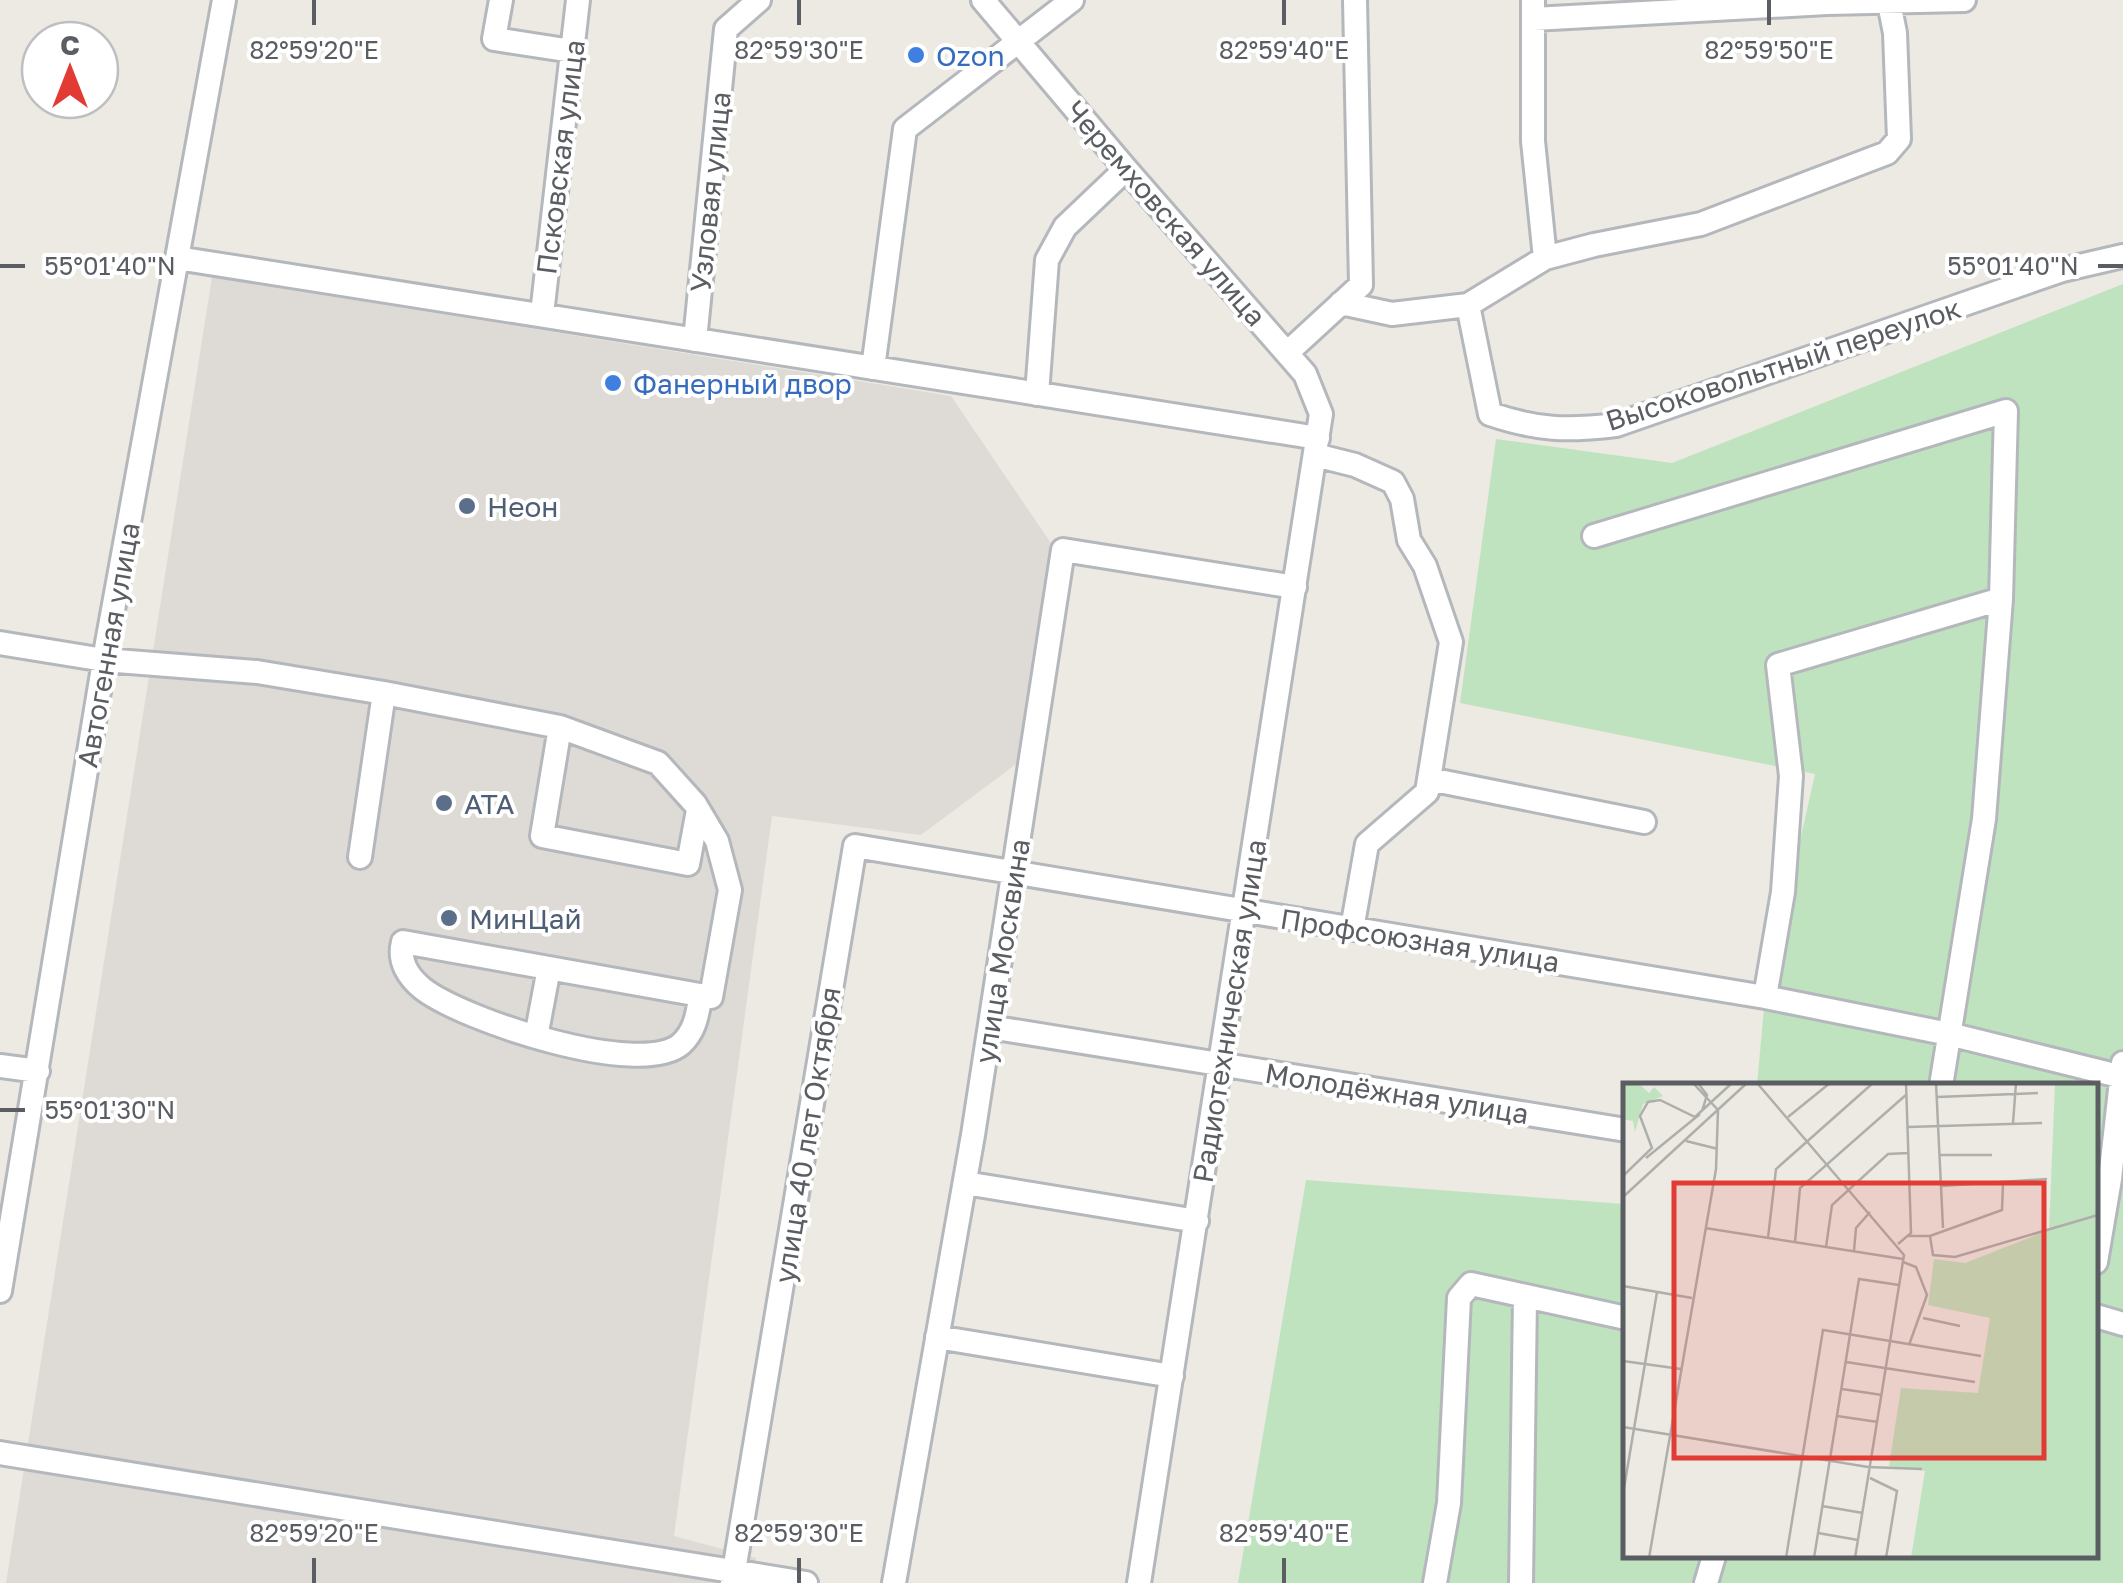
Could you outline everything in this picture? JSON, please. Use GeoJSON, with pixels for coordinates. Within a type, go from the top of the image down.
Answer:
{"type":"FeatureCollection","features":[{"type":"Feature","properties":{"kind":"street","name":"Автогенная улица"},"geometry":{"type":"LineString","coordinates":[[0,1291],[104,660],[224,0]]}},
{"type":"Feature","properties":{"kind":"street"},"geometry":{"type":"LineString","coordinates":[[501,0],[494,40],[572,51]]}},
{"type":"Feature","properties":{"kind":"street","name":"Псковская улица"},"geometry":{"type":"LineString","coordinates":[[542,314],[578,0]]}},
{"type":"Feature","properties":{"kind":"street","name":"Узловая улица"},"geometry":{"type":"LineString","coordinates":[[695,340],[726,30],[759,0]]}},
{"type":"Feature","properties":{"kind":"street","name":"Черемховская улица"},"geometry":{"type":"LineString","coordinates":[[983,0],[1305,374],[1322,414],[1316,447]]}},
{"type":"Feature","properties":{"kind":"street"},"geometry":{"type":"LineString","coordinates":[[873,368],[905,129],[1072,0]]}},
{"type":"Feature","properties":{"kind":"street"},"geometry":{"type":"LineString","coordinates":[[1287,352],[1361,285],[1355,0]]}},
{"type":"Feature","properties":{"kind":"street"},"geometry":{"type":"LineString","coordinates":[[1545,258],[1533,141],[1533,9],[1964,0]]}},
{"type":"Feature","properties":{"kind":"street"},"geometry":{"type":"LineString","coordinates":[[1341,303],[1392,314],[1468,305],[1545,258],[1701,224],[1887,153],[1899,139],[1895,32],[1889,3]]}},
{"type":"Feature","properties":{"kind":"street"},"geometry":{"type":"LineString","coordinates":[[1037,394],[1048,260],[1065,227],[1126,169]]}},
{"type":"Feature","properties":{"kind":"street","name":"Высоковольтный переулок"},"geometry":{"type":"LineString","coordinates":[[1468,305],[1490,414],[1529,427],[1575,430],[1616,424],[2062,270],[2123,256]]}},
{"type":"Feature","properties":{"kind":"street"},"geometry":{"type":"LineString","coordinates":[[177,258],[1037,394],[1316,447],[1393,482],[1402,499],[1409,540],[1425,566],[1450,642],[1428,792],[1367,844],[1352,929]]}},
{"type":"Feature","properties":{"kind":"street"},"geometry":{"type":"LineString","coordinates":[[1594,536],[2006,411],[2002,599],[1984,819],[1942,1083]]}},
{"type":"Feature","properties":{"kind":"street","name":"Радиотехническая улица"},"geometry":{"type":"LineString","coordinates":[[1139,1583],[1316,447]]}},
{"type":"Feature","properties":{"kind":"street","name":"улица Москвина"},"geometry":{"type":"LineString","coordinates":[[894,1583],[990,1027],[1063,550],[1295,588]]}},
{"type":"Feature","properties":{"kind":"street"},"geometry":{"type":"LineString","coordinates":[[1765,998],[1783,892],[1790,776],[1778,665],[2002,599]]}},
{"type":"Feature","properties":{"kind":"street"},"geometry":{"type":"LineString","coordinates":[[0,643],[104,660],[256,672],[384,693],[560,727],[658,763],[698,810],[717,841],[730,890],[711,997],[701,995],[403,942],[400,953],[404,968],[422,988],[443,1000],[536,1037],[639,1057],[658,1055],[678,1046],[694,1029],[701,995]]}},
{"type":"Feature","properties":{"kind":"street"},"geometry":{"type":"LineString","coordinates":[[360,857],[384,693]]}},
{"type":"Feature","properties":{"kind":"street"},"geometry":{"type":"LineString","coordinates":[[560,727],[542,836],[688,864],[698,810]]}},
{"type":"Feature","properties":{"kind":"street"},"geometry":{"type":"LineString","coordinates":[[1429,779],[1644,822]]}},
{"type":"Feature","properties":{"kind":"street","name":"улица 40 лет Октября"},"geometry":{"type":"LineString","coordinates":[[734,1577],[854,846],[1015,873]]}},
{"type":"Feature","properties":{"kind":"street","name":"Профсоюзная улица"},"geometry":{"type":"LineString","coordinates":[[1015,873],[1765,998],[2122,1072]]}},
{"type":"Feature","properties":{"kind":"street"},"geometry":{"type":"LineString","coordinates":[[536,1037],[549,968]]}},
{"type":"Feature","properties":{"kind":"street","name":"Молодёжная улица"},"geometry":{"type":"LineString","coordinates":[[990,1027],[1623,1130]]}},
{"type":"Feature","properties":{"kind":"street"},"geometry":{"type":"LineString","coordinates":[[0,1066],[38,1071]]}},
{"type":"Feature","properties":{"kind":"street"},"geometry":{"type":"LineString","coordinates":[[2098,1250],[2122,1072]]}},
{"type":"Feature","properties":{"kind":"street"},"geometry":{"type":"LineString","coordinates":[[964,1183],[1196,1221]]}},
{"type":"Feature","properties":{"kind":"street"},"geometry":{"type":"LineString","coordinates":[[1436,1583],[1448,1503],[1459,1298],[1471,1284],[1623,1317]]}},
{"type":"Feature","properties":{"kind":"street"},"geometry":{"type":"LineString","coordinates":[[1521,1583],[1525,1298]]}},
{"type":"Feature","properties":{"kind":"street"},"geometry":{"type":"LineString","coordinates":[[2098,1317],[2123,1324]]}},
{"type":"Feature","properties":{"kind":"street"},"geometry":{"type":"LineString","coordinates":[[937,1337],[1172,1376]]}},
{"type":"Feature","properties":{"kind":"street"},"geometry":{"type":"LineString","coordinates":[[0,1453],[734,1577],[806,1583]]}},
{"type":"Feature","properties":{"kind":"street"},"geometry":{"type":"LineString","coordinates":[[1706,1583],[1713,1558]]}},
{"type":"Feature","properties":{"kind":"shaded area"},"geometry":{"type":"Polygon","coordinates":[[[212,277],[951,396],[1059,555],[1035,750],[921,835],[772,816],[674,1536],[756,1558],[752,1583],[6,1583],[212,277]]]}},
{"type":"Feature","properties":{"kind":"green space"},"geometry":{"type":"Polygon","coordinates":[[[2123,284],[2123,1583],[1238,1583],[1306,1180],[1623,1204],[1623,1558],[2098,1558],[2098,1083],[1757,1083],[1765,997],[1815,774],[1460,703],[1496,439],[1672,463],[2123,284]]]}},
{"type":"Feature","properties":{"kind":"place","name":"Ozon"},"geometry":{"type":"Point","coordinates":[916,55]}},
{"type":"Feature","properties":{"kind":"place","name":"Фанерный двор"},"geometry":{"type":"Point","coordinates":[613,383]}},
{"type":"Feature","properties":{"kind":"place","name":"Неон"},"geometry":{"type":"Point","coordinates":[467,506]}},
{"type":"Feature","properties":{"kind":"place","name":"АТА"},"geometry":{"type":"Point","coordinates":[444,803]}},
{"type":"Feature","properties":{"kind":"place","name":"МинЦай"},"geometry":{"type":"Point","coordinates":[449,918]}}]}
